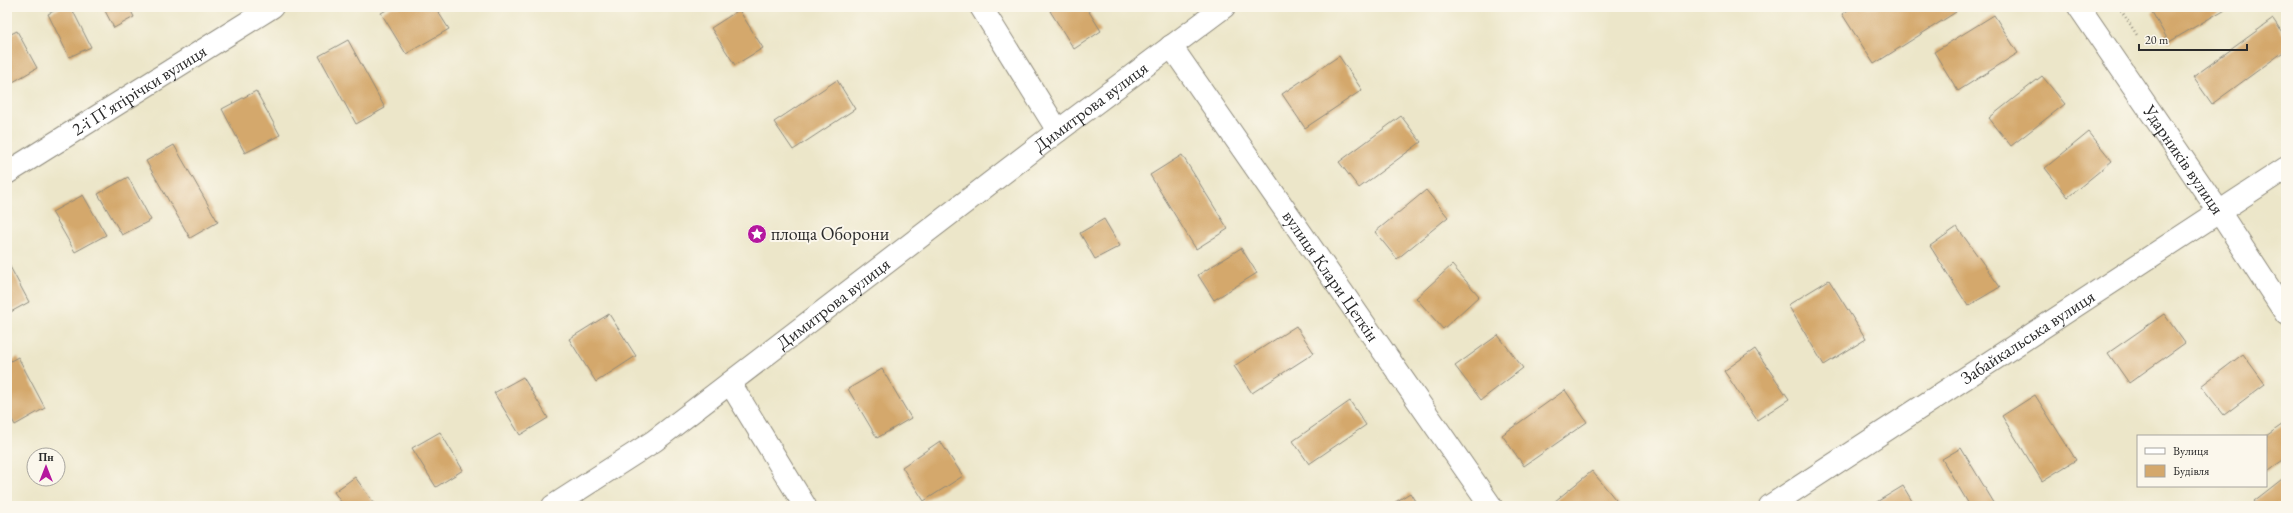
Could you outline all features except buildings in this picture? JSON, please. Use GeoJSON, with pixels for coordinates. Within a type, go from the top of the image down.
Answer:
{"type":"FeatureCollection","features":[{"type":"Feature","properties":{"kind":"street","name":"2-ї П’ятірічки вулиця"},"geometry":{"type":"LineString","coordinates":[[7,172],[272,7]]}},
{"type":"Feature","properties":{"kind":"street"},"geometry":{"type":"LineString","coordinates":[[981,7],[1058,131]]}},
{"type":"Feature","properties":{"kind":"street","name":"Димитрова вулиця"},"geometry":{"type":"LineString","coordinates":[[553,506],[654,441],[1058,131],[1224,7]]}},
{"type":"Feature","properties":{"kind":"street","name":"Ударників вулиця"},"geometry":{"type":"LineString","coordinates":[[2079,7],[2220,213],[2286,314]]}},
{"type":"Feature","properties":{"kind":"street","name":"вулиця Клари Цеткін"},"geometry":{"type":"LineString","coordinates":[[1170,46],[1491,506]]}},
{"type":"Feature","properties":{"kind":"street","name":"Забайкальська вулиця"},"geometry":{"type":"LineString","coordinates":[[1770,506],[2220,213],[2286,168]]}},
{"type":"Feature","properties":{"kind":"street"},"geometry":{"type":"LineString","coordinates":[[730,383],[805,506]]}},
{"type":"Feature","properties":{"kind":"place","name":"площа Оборони"},"geometry":{"type":"Point","coordinates":[757,234]}}]}
